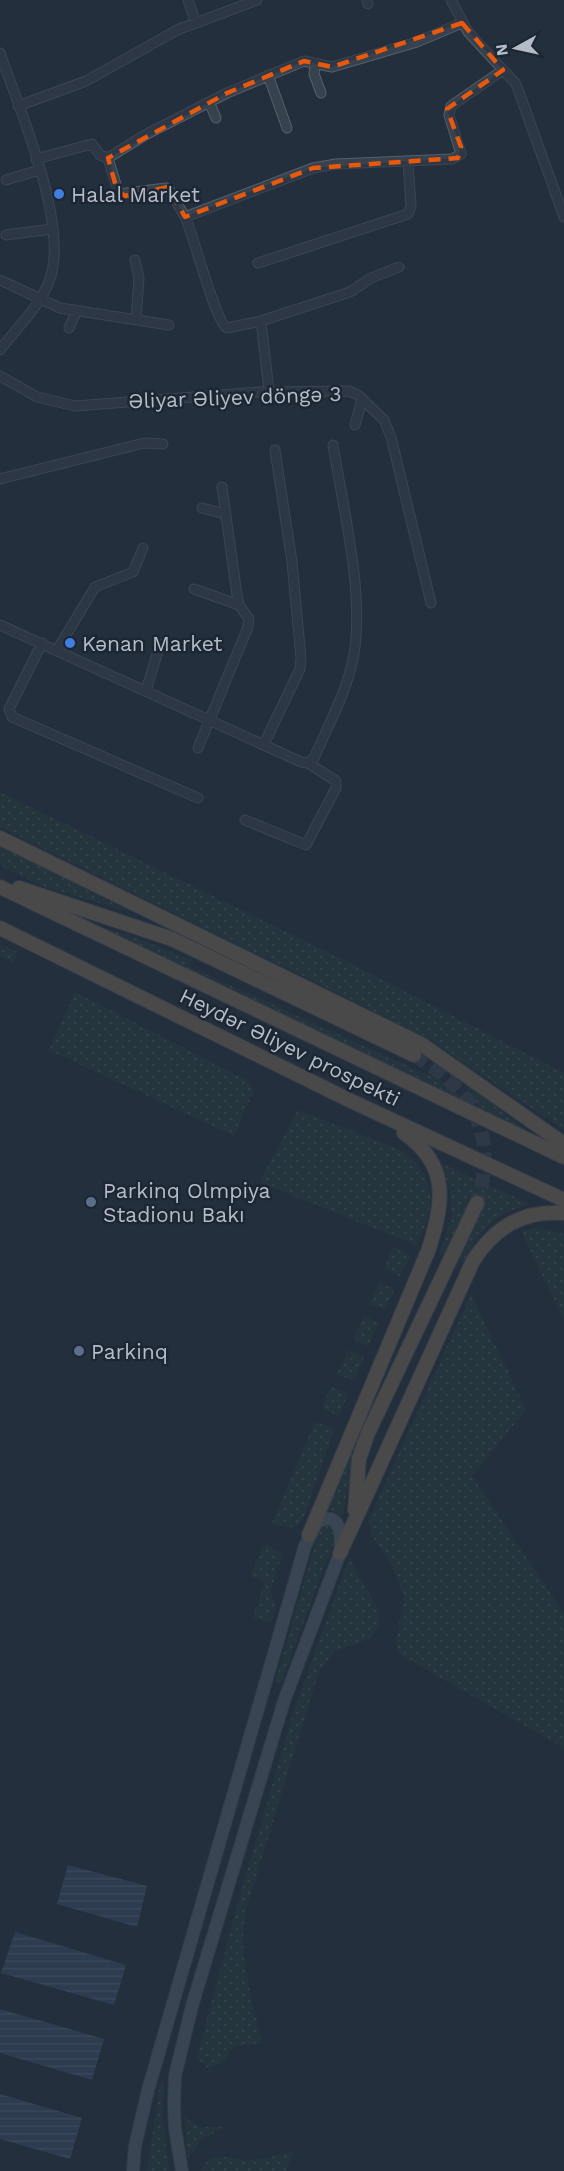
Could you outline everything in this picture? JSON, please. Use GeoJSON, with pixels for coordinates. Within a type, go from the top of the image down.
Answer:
{"type":"FeatureCollection","features":[{"type":"Feature","properties":{"kind":"highway"},"geometry":{"type":"LineString","coordinates":[[0,838],[421,1044],[564,1144]]}},
{"type":"Feature","properties":{"kind":"highway"},"geometry":{"type":"LineString","coordinates":[[0,881],[172,939],[414,1055]]}},
{"type":"Feature","properties":{"kind":"highway","name":"Heydər Əliyev prospekti"},"geometry":{"type":"LineString","coordinates":[[0,887],[564,1157]]}},
{"type":"Feature","properties":{"kind":"highway","name":"Heydər Əliyev prospekti"},"geometry":{"type":"LineString","coordinates":[[0,928],[351,1101],[564,1200]]}},
{"type":"Feature","properties":{"kind":"highway"},"geometry":{"type":"LineString","coordinates":[[309,1534],[428,1251],[440,1205],[438,1178],[424,1149],[404,1132],[351,1101]]}},
{"type":"Feature","properties":{"kind":"highway"},"geometry":{"type":"LineString","coordinates":[[354,1518],[362,1448],[477,1203]]}},
{"type":"Feature","properties":{"kind":"highway"},"geometry":{"type":"LineString","coordinates":[[340,1553],[472,1261],[484,1243],[500,1229],[525,1215],[564,1213]]}},
{"type":"Feature","properties":{"kind":"main road"},"geometry":{"type":"LineString","coordinates":[[133,2171],[135,2145],[148,2090],[309,1534],[322,1520],[336,1521],[341,1532],[340,1553],[284,1701],[192,2006],[174,2094],[175,2128],[182,2171]]}},
{"type":"Feature","properties":{"kind":"street"},"geometry":{"type":"LineString","coordinates":[[188,0],[196,23]]}},
{"type":"Feature","properties":{"kind":"street"},"geometry":{"type":"LineString","coordinates":[[18,106],[86,81],[179,29],[257,0]]}},
{"type":"Feature","properties":{"kind":"street"},"geometry":{"type":"LineString","coordinates":[[452,0],[462,23],[519,92],[564,218]]}},
{"type":"Feature","properties":{"kind":"street"},"geometry":{"type":"LineString","coordinates":[[108,158],[145,135],[209,102],[304,61],[332,67],[417,42],[462,23]]}},
{"type":"Feature","properties":{"kind":"street"},"geometry":{"type":"LineString","coordinates":[[0,52],[39,170],[52,229],[54,262],[40,299],[0,350]]}},
{"type":"Feature","properties":{"kind":"street"},"geometry":{"type":"LineString","coordinates":[[315,64],[315,74],[321,93]]}},
{"type":"Feature","properties":{"kind":"street"},"geometry":{"type":"LineString","coordinates":[[185,217],[313,168],[336,164],[408,163],[452,159],[461,154],[449,110],[454,103],[503,70]]}},
{"type":"Feature","properties":{"kind":"street"},"geometry":{"type":"LineString","coordinates":[[268,75],[287,128]]}},
{"type":"Feature","properties":{"kind":"street"},"geometry":{"type":"LineString","coordinates":[[209,102],[216,118]]}},
{"type":"Feature","properties":{"kind":"street"},"geometry":{"type":"LineString","coordinates":[[36,159],[92,144],[100,155],[108,158]]}},
{"type":"Feature","properties":{"kind":"street"},"geometry":{"type":"LineString","coordinates":[[108,158],[119,194],[166,188],[170,191],[185,217],[198,248],[222,326],[233,328],[261,321],[350,292],[371,278],[399,267]]}},
{"type":"Feature","properties":{"kind":"street"},"geometry":{"type":"LineString","coordinates":[[258,263],[408,214],[411,206],[408,163]]}},
{"type":"Feature","properties":{"kind":"street"},"geometry":{"type":"LineString","coordinates":[[6,180],[39,170]]}},
{"type":"Feature","properties":{"kind":"street"},"geometry":{"type":"LineString","coordinates":[[6,235],[52,229]]}},
{"type":"Feature","properties":{"kind":"street"},"geometry":{"type":"LineString","coordinates":[[135,260],[139,278],[136,320]]}},
{"type":"Feature","properties":{"kind":"street"},"geometry":{"type":"LineString","coordinates":[[0,280],[40,299],[76,312],[169,325]]}},
{"type":"Feature","properties":{"kind":"street"},"geometry":{"type":"LineString","coordinates":[[69,328],[76,312]]}},
{"type":"Feature","properties":{"kind":"street"},"geometry":{"type":"LineString","coordinates":[[261,321],[269,391]]}},
{"type":"Feature","properties":{"kind":"street"},"geometry":{"type":"LineString","coordinates":[[0,332],[11,336]]}},
{"type":"Feature","properties":{"kind":"street","name":"Əliyar Əliyev döngə 3"},"geometry":{"type":"LineString","coordinates":[[0,376],[37,397],[75,405],[269,391],[337,389],[349,391],[362,399],[384,420],[391,436],[431,603]]}},
{"type":"Feature","properties":{"kind":"street"},"geometry":{"type":"LineString","coordinates":[[355,425],[362,399]]}},
{"type":"Feature","properties":{"kind":"street"},"geometry":{"type":"LineString","coordinates":[[0,479],[144,442],[163,444]]}},
{"type":"Feature","properties":{"kind":"street"},"geometry":{"type":"LineString","coordinates":[[308,763],[314,758],[345,687],[354,657],[358,622],[333,445]]}},
{"type":"Feature","properties":{"kind":"street"},"geometry":{"type":"LineString","coordinates":[[264,744],[300,669],[302,658],[292,562],[275,450]]}},
{"type":"Feature","properties":{"kind":"street"},"geometry":{"type":"LineString","coordinates":[[222,487],[239,605]]}},
{"type":"Feature","properties":{"kind":"street"},"geometry":{"type":"LineString","coordinates":[[202,508],[225,514]]}},
{"type":"Feature","properties":{"kind":"street"},"geometry":{"type":"LineString","coordinates":[[57,650],[95,587],[133,572],[143,548]]}},
{"type":"Feature","properties":{"kind":"street"},"geometry":{"type":"LineString","coordinates":[[194,589],[239,605],[247,613],[248,627],[198,748]]}},
{"type":"Feature","properties":{"kind":"street"},"geometry":{"type":"LineString","coordinates":[[0,625],[308,763],[333,779],[337,785],[309,843],[302,846],[245,820]]}},
{"type":"Feature","properties":{"kind":"street"},"geometry":{"type":"LineString","coordinates":[[42,643],[9,710],[12,717],[198,798]]}},
{"type":"Feature","properties":{"kind":"street"},"geometry":{"type":"LineString","coordinates":[[146,691],[160,644]]}},
{"type":"Feature","properties":{"kind":"highlighted area"},"geometry":{"type":"Polygon","coordinates":[[[462,23],[503,70],[447,109],[461,147],[458,158],[313,168],[185,217],[168,187],[125,196],[117,190],[108,158],[227,93],[304,61],[332,67],[462,23]]]}},
{"type":"Feature","properties":{"kind":"green space"},"geometry":{"type":"Polygon","coordinates":[[[0,792],[346,961],[564,1073],[564,1130],[424,1036],[0,827],[0,792]]]}},
{"type":"Feature","properties":{"kind":"green space"},"geometry":{"type":"Polygon","coordinates":[[[0,846],[128,911],[44,887],[0,865],[0,846]]]}},
{"type":"Feature","properties":{"kind":"green space"},"geometry":{"type":"Polygon","coordinates":[[[77,921],[129,935],[191,960],[190,967],[450,1085],[463,1102],[77,921]]]}},
{"type":"Feature","properties":{"kind":"green space"},"geometry":{"type":"Polygon","coordinates":[[[0,944],[17,952],[14,963],[0,956],[0,944]]]}},
{"type":"Feature","properties":{"kind":"green space"},"geometry":{"type":"Polygon","coordinates":[[[75,992],[248,1081],[254,1090],[234,1136],[49,1050],[75,992]]]}},
{"type":"Feature","properties":{"kind":"green space"},"geometry":{"type":"Polygon","coordinates":[[[465,1084],[535,1136],[480,1110],[465,1084]]]}},
{"type":"Feature","properties":{"kind":"green space"},"geometry":{"type":"Polygon","coordinates":[[[298,1110],[401,1150],[413,1160],[422,1171],[430,1193],[427,1218],[416,1245],[259,1182],[298,1110]]]}},
{"type":"Feature","properties":{"kind":"green space"},"geometry":{"type":"Polygon","coordinates":[[[441,1163],[529,1204],[505,1214],[488,1225],[463,1264],[458,1261],[485,1198],[470,1197],[447,1256],[439,1253],[448,1229],[451,1208],[449,1187],[441,1163]]]}},
{"type":"Feature","properties":{"kind":"green space"},"geometry":{"type":"Polygon","coordinates":[[[538,1227],[564,1234],[564,1321],[521,1231],[538,1227]]]}},
{"type":"Feature","properties":{"kind":"green space"},"geometry":{"type":"Polygon","coordinates":[[[393,1247],[411,1256],[400,1276],[384,1269],[393,1247]]]}},
{"type":"Feature","properties":{"kind":"green space"},"geometry":{"type":"Polygon","coordinates":[[[379,1282],[395,1289],[384,1310],[369,1304],[379,1282]]]}},
{"type":"Feature","properties":{"kind":"green space"},"geometry":{"type":"Polygon","coordinates":[[[471,1294],[526,1410],[472,1476],[564,1614],[564,1748],[399,1654],[396,1642],[404,1598],[392,1565],[372,1536],[369,1519],[471,1294]]]}},
{"type":"Feature","properties":{"kind":"green space"},"geometry":{"type":"Polygon","coordinates":[[[364,1316],[379,1323],[368,1346],[353,1339],[364,1316]]]}},
{"type":"Feature","properties":{"kind":"green space"},"geometry":{"type":"Polygon","coordinates":[[[348,1350],[364,1357],[354,1381],[337,1374],[348,1350]]]}},
{"type":"Feature","properties":{"kind":"green space"},"geometry":{"type":"Polygon","coordinates":[[[331,1386],[348,1394],[339,1416],[322,1408],[331,1386]]]}},
{"type":"Feature","properties":{"kind":"green space"},"geometry":{"type":"Polygon","coordinates":[[[315,1422],[334,1429],[304,1517],[297,1526],[288,1528],[272,1523],[315,1422]]]}},
{"type":"Feature","properties":{"kind":"green space"},"geometry":{"type":"Polygon","coordinates":[[[352,1441],[357,1443],[342,1516],[334,1511],[324,1510],[352,1441]]]}},
{"type":"Feature","properties":{"kind":"green space"},"geometry":{"type":"Polygon","coordinates":[[[324,1524],[333,1526],[336,1536],[281,1683],[275,1682],[320,1527],[324,1524]]]}},
{"type":"Feature","properties":{"kind":"green space"},"geometry":{"type":"Polygon","coordinates":[[[264,1543],[282,1554],[270,1594],[276,1604],[271,1623],[253,1618],[265,1581],[250,1576],[264,1543]]]}},
{"type":"Feature","properties":{"kind":"green space"},"geometry":{"type":"Polygon","coordinates":[[[349,1558],[379,1611],[379,1625],[371,1638],[333,1652],[318,1675],[245,1913],[243,1946],[245,1962],[250,1995],[262,2043],[236,2046],[221,2064],[208,2068],[197,2058],[236,1910],[293,1713],[349,1558]]]}},
{"type":"Feature","properties":{"kind":"green space"},"geometry":{"type":"Polygon","coordinates":[[[160,2083],[164,2084],[163,2122],[169,2171],[147,2171],[160,2083]]]}},
{"type":"Feature","properties":{"kind":"green space"},"geometry":{"type":"Polygon","coordinates":[[[184,2117],[200,2127],[224,2127],[200,2141],[188,2158],[184,2117]]]}},
{"type":"Feature","properties":{"kind":"green space"},"geometry":{"type":"Polygon","coordinates":[[[294,2152],[285,2171],[201,2171],[211,2159],[217,2157],[252,2160],[294,2152]]]}},
{"type":"Feature","properties":{"kind":"water"},"geometry":{"type":"Polygon","coordinates":[[[68,1865],[147,1886],[137,1927],[57,1904],[68,1865]]]}},
{"type":"Feature","properties":{"kind":"water"},"geometry":{"type":"Polygon","coordinates":[[[15,1932],[126,1965],[114,2005],[1,1973],[15,1932]]]}},
{"type":"Feature","properties":{"kind":"water"},"geometry":{"type":"Polygon","coordinates":[[[0,2009],[104,2039],[92,2080],[0,2053],[0,2009]]]}},
{"type":"Feature","properties":{"kind":"water"},"geometry":{"type":"Polygon","coordinates":[[[0,2094],[82,2118],[70,2159],[0,2139],[0,2094]]]}},
{"type":"Feature","properties":{"kind":"tunnel"},"geometry":{"type":"LineString","coordinates":[[414,1055],[452,1083],[466,1099],[476,1116],[482,1135],[484,1155],[483,1178],[477,1203]]}},
{"type":"Feature","properties":{"kind":"place","name":"Halal Market"},"geometry":{"type":"Point","coordinates":[59,194]}},
{"type":"Feature","properties":{"kind":"place","name":"Kənan Market"},"geometry":{"type":"Point","coordinates":[70,643]}},
{"type":"Feature","properties":{"kind":"place","name":"Parkinq Olmpiya Stadionu Bakı"},"geometry":{"type":"Point","coordinates":[91,1202]}},
{"type":"Feature","properties":{"kind":"place","name":"Parkinq"},"geometry":{"type":"Point","coordinates":[79,1351]}}]}
